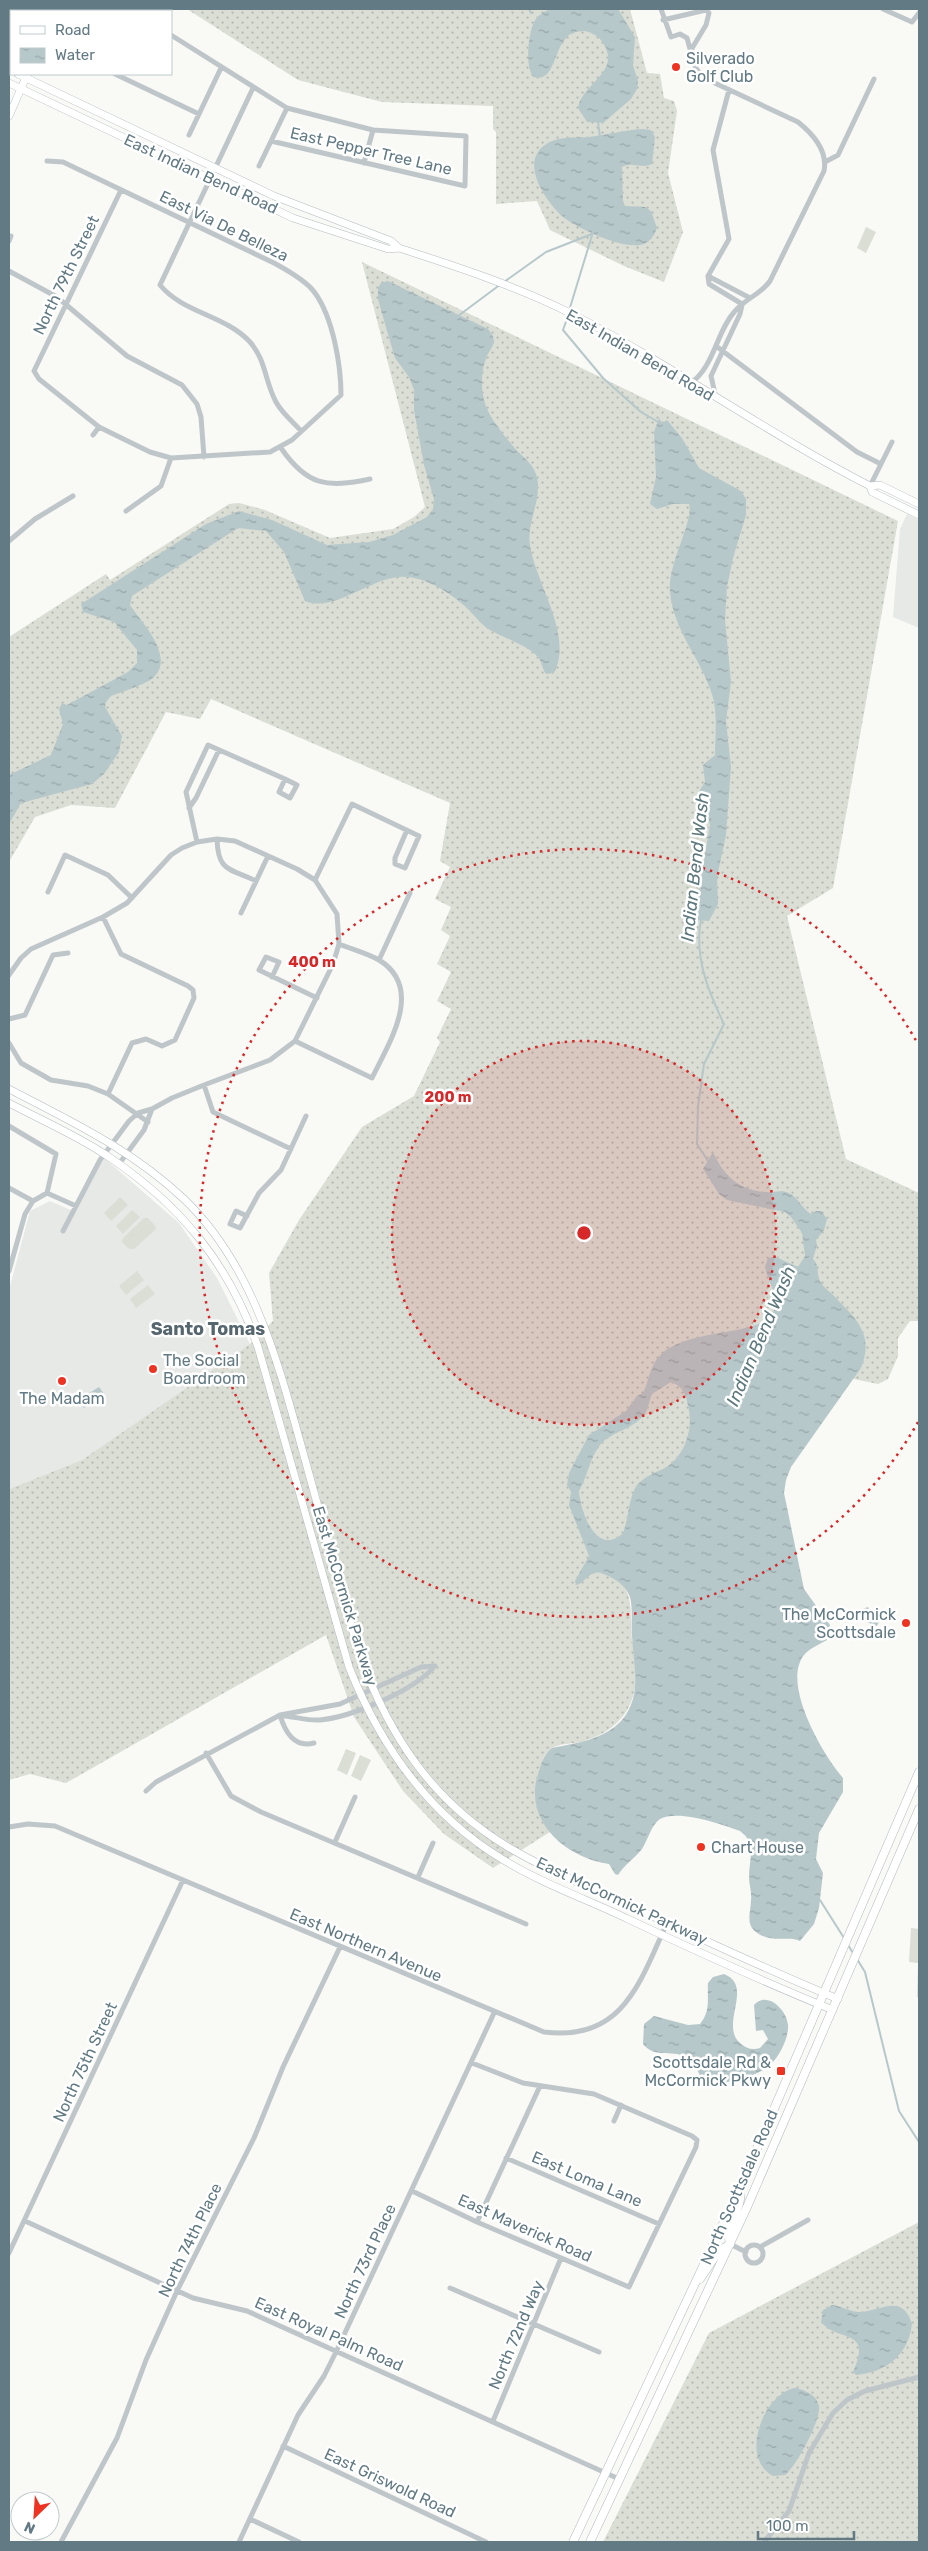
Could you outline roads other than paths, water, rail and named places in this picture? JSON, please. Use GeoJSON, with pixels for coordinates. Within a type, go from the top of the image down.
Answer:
{"type":"FeatureCollection","features":[{"type":"Feature","properties":{"kind":"main road"},"geometry":{"type":"LineString","coordinates":[[9,116],[27,76]]}},
{"type":"Feature","properties":{"kind":"main road","name":"East Indian Bend Road"},"geometry":{"type":"LineString","coordinates":[[27,76],[274,196],[391,241],[399,248],[490,279],[567,312],[647,356],[806,453],[870,486],[880,485],[919,504]]}},
{"type":"Feature","properties":{"kind":"main road","name":"East Indian Bend Road"},"geometry":{"type":"LineString","coordinates":[[9,83],[210,179],[324,230],[388,249],[399,248]]}},
{"type":"Feature","properties":{"kind":"main road","name":"East Indian Bend Road"},"geometry":{"type":"LineString","coordinates":[[870,486],[872,492],[919,515]]}},
{"type":"Feature","properties":{"kind":"main road","name":"East McCormick Parkway"},"geometry":{"type":"LineString","coordinates":[[9,1089],[113,1143],[127,1153],[184,1199],[233,1258],[252,1296],[282,1380],[360,1656],[373,1691],[399,1742],[435,1787],[467,1818],[508,1847],[667,1923],[824,1994],[838,1998]]}},
{"type":"Feature","properties":{"kind":"main road","name":"East McCormick Parkway"},"geometry":{"type":"LineString","coordinates":[[9,1104],[105,1154],[119,1164],[175,1210],[199,1237],[220,1266],[241,1302],[258,1347],[347,1659],[360,1696],[389,1750],[409,1777],[458,1827],[503,1859],[661,1935],[833,2010]]}},
{"type":"Feature","properties":{"kind":"main road"},"geometry":{"type":"LineString","coordinates":[[241,1302],[252,1296]]}},
{"type":"Feature","properties":{"kind":"main road","name":"North Scottsdale Road"},"geometry":{"type":"LineString","coordinates":[[573,2542],[740,2188],[919,1772]]}},
{"type":"Feature","properties":{"kind":"main road","name":"North Scottsdale Road"},"geometry":{"type":"LineString","coordinates":[[590,2542],[730,2244],[919,1809]]}},
{"type":"Feature","properties":{"kind":"main road"},"geometry":{"type":"LineString","coordinates":[[458,1827],[467,1818]]}},
{"type":"Feature","properties":{"kind":"main road"},"geometry":{"type":"LineString","coordinates":[[692,2288],[711,2266],[718,2252],[730,2244],[728,2232],[742,2199],[740,2188]]}},
{"type":"Feature","properties":{"kind":"street"},"geometry":{"type":"LineString","coordinates":[[661,9],[663,20],[671,37],[680,34],[687,38],[695,67],[704,78],[798,122],[810,131],[820,146],[825,162],[824,171],[770,281],[764,289],[734,311],[704,372],[691,382]]}},
{"type":"Feature","properties":{"kind":"street"},"geometry":{"type":"LineString","coordinates":[[883,9],[912,22],[919,13]]}},
{"type":"Feature","properties":{"kind":"street"},"geometry":{"type":"LineString","coordinates":[[663,20],[706,10],[709,13],[706,25],[691,50]]}},
{"type":"Feature","properties":{"kind":"street"},"geometry":{"type":"LineString","coordinates":[[172,36],[287,108],[373,130],[364,163]]}},
{"type":"Feature","properties":{"kind":"street"},"geometry":{"type":"LineString","coordinates":[[189,135],[221,68]]}},
{"type":"Feature","properties":{"kind":"street"},"geometry":{"type":"LineString","coordinates":[[118,75],[199,114]]}},
{"type":"Feature","properties":{"kind":"street"},"geometry":{"type":"LineString","coordinates":[[825,162],[838,155],[874,79]]}},
{"type":"Feature","properties":{"kind":"street"},"geometry":{"type":"LineString","coordinates":[[254,88],[160,285],[169,296],[227,324],[251,343],[260,356],[276,402],[301,431]]}},
{"type":"Feature","properties":{"kind":"street"},"geometry":{"type":"LineString","coordinates":[[729,90],[714,150],[729,239],[708,276],[709,284],[742,304]]}},
{"type":"Feature","properties":{"kind":"street"},"geometry":{"type":"LineString","coordinates":[[259,166],[287,108]]}},
{"type":"Feature","properties":{"kind":"street","name":"East Pepper Tree Lane"},"geometry":{"type":"LineString","coordinates":[[271,141],[465,186],[466,136],[373,130]]}},
{"type":"Feature","properties":{"kind":"street","name":"East Via De Belleza"},"geometry":{"type":"LineString","coordinates":[[47,161],[63,162],[190,222],[286,269],[315,292],[331,327],[341,369],[340,395]]}},
{"type":"Feature","properties":{"kind":"street","name":"North 79th Street"},"geometry":{"type":"LineString","coordinates":[[98,427],[39,379],[34,370],[121,190]]}},
{"type":"Feature","properties":{"kind":"street"},"geometry":{"type":"LineString","coordinates":[[9,271],[40,286],[65,303],[119,350],[172,378],[190,393],[201,417],[204,457]]}},
{"type":"Feature","properties":{"kind":"street"},"geometry":{"type":"LineString","coordinates":[[708,276],[750,298]]}},
{"type":"Feature","properties":{"kind":"street"},"geometry":{"type":"LineString","coordinates":[[725,295],[730,286]]}},
{"type":"Feature","properties":{"kind":"street"},"geometry":{"type":"LineString","coordinates":[[716,398],[711,376],[740,314],[742,304]]}},
{"type":"Feature","properties":{"kind":"street"},"geometry":{"type":"LineString","coordinates":[[716,346],[857,452],[881,464]]}},
{"type":"Feature","properties":{"kind":"street"},"geometry":{"type":"LineString","coordinates":[[93,435],[98,427],[150,452],[170,458],[260,454],[281,448],[340,395],[347,398]]}},
{"type":"Feature","properties":{"kind":"street"},"geometry":{"type":"LineString","coordinates":[[870,486],[892,442]]}},
{"type":"Feature","properties":{"kind":"street"},"geometry":{"type":"LineString","coordinates":[[281,448],[294,466],[303,473],[327,484],[342,485],[370,479]]}},
{"type":"Feature","properties":{"kind":"street"},"geometry":{"type":"LineString","coordinates":[[126,510],[161,486],[170,458]]}},
{"type":"Feature","properties":{"kind":"street"},"geometry":{"type":"LineString","coordinates":[[9,541],[35,519],[73,496]]}},
{"type":"Feature","properties":{"kind":"street"},"geometry":{"type":"LineString","coordinates":[[197,842],[186,792],[208,745],[285,779]]}},
{"type":"Feature","properties":{"kind":"street"},"geometry":{"type":"LineString","coordinates":[[189,808],[196,798],[219,750]]}},
{"type":"Feature","properties":{"kind":"street"},"geometry":{"type":"LineString","coordinates":[[315,880],[352,804],[408,830],[419,836],[404,868],[395,864],[395,858],[408,830]]}},
{"type":"Feature","properties":{"kind":"street"},"geometry":{"type":"LineString","coordinates":[[217,839],[218,858],[223,865],[256,882]]}},
{"type":"Feature","properties":{"kind":"street"},"geometry":{"type":"LineString","coordinates":[[10,971],[31,949],[103,917],[132,898],[171,855],[197,842],[217,839],[235,841],[315,880],[337,914],[339,944],[333,964],[295,1041],[270,1060],[172,1098],[152,1109],[138,1113],[105,1154],[64,1230]]}},
{"type":"Feature","properties":{"kind":"street"},"geometry":{"type":"LineString","coordinates":[[48,892],[65,855],[108,875],[132,898]]}},
{"type":"Feature","properties":{"kind":"street"},"geometry":{"type":"LineString","coordinates":[[241,914],[268,856]]}},
{"type":"Feature","properties":{"kind":"street"},"geometry":{"type":"LineString","coordinates":[[379,960],[410,893]]}},
{"type":"Feature","properties":{"kind":"street"},"geometry":{"type":"LineString","coordinates":[[103,917],[121,954],[188,986],[193,990],[194,998],[175,1040],[162,1046],[146,1039],[132,1043],[108,1094]]}},
{"type":"Feature","properties":{"kind":"street"},"geometry":{"type":"LineString","coordinates":[[295,1041],[372,1078],[400,1020],[402,999],[397,978],[379,960],[339,944]]}},
{"type":"Feature","properties":{"kind":"street"},"geometry":{"type":"LineString","coordinates":[[9,1019],[24,1015],[53,955],[68,953]]}},
{"type":"Feature","properties":{"kind":"street"},"geometry":{"type":"LineString","coordinates":[[272,977],[317,998]]}},
{"type":"Feature","properties":{"kind":"street"},"geometry":{"type":"LineString","coordinates":[[9,1044],[21,1063],[51,1080],[88,1086],[108,1094],[138,1113],[148,1122]]}},
{"type":"Feature","properties":{"kind":"street"},"geometry":{"type":"LineString","coordinates":[[204,1085],[213,1112],[291,1149]]}},
{"type":"Feature","properties":{"kind":"street"},"geometry":{"type":"LineString","coordinates":[[119,1164],[148,1122],[152,1109]]}},
{"type":"Feature","properties":{"kind":"street"},"geometry":{"type":"LineString","coordinates":[[247,1216],[259,1193],[281,1170],[306,1116]]}},
{"type":"Feature","properties":{"kind":"street"},"geometry":{"type":"LineString","coordinates":[[9,1126],[56,1154],[47,1194],[33,1202],[25,1214],[12,1248],[9,1271]]}},
{"type":"Feature","properties":{"kind":"street"},"geometry":{"type":"LineString","coordinates":[[9,1188],[33,1202]]}},
{"type":"Feature","properties":{"kind":"street"},"geometry":{"type":"LineString","coordinates":[[47,1194],[76,1206]]}},
{"type":"Feature","properties":{"kind":"street"},"geometry":{"type":"LineString","coordinates":[[146,1791],[156,1782],[206,1753],[280,1715],[340,1704],[373,1691],[421,1667],[436,1666],[426,1678],[378,1702],[337,1717],[318,1720],[280,1715]]}},
{"type":"Feature","properties":{"kind":"street"},"geometry":{"type":"LineString","coordinates":[[280,1715],[285,1731],[294,1740],[305,1745],[314,1743]]}},
{"type":"Feature","properties":{"kind":"street"},"geometry":{"type":"LineString","coordinates":[[206,1753],[231,1796],[261,1812],[526,1924]]}},
{"type":"Feature","properties":{"kind":"street"},"geometry":{"type":"LineString","coordinates":[[335,1842],[354,1798]]}},
{"type":"Feature","properties":{"kind":"street","name":"East Northern Avenue"},"geometry":{"type":"LineString","coordinates":[[9,1827],[28,1824],[56,1826],[494,2013],[531,2028],[553,2033],[577,2032],[600,2024],[628,2002],[645,1972],[667,1923]]}},
{"type":"Feature","properties":{"kind":"street"},"geometry":{"type":"LineString","coordinates":[[418,1877],[433,1843]]}},
{"type":"Feature","properties":{"kind":"street","name":"North 75th Street"},"geometry":{"type":"LineString","coordinates":[[9,2253],[183,1880]]}},
{"type":"Feature","properties":{"kind":"street","name":"North 74th Place"},"geometry":{"type":"LineString","coordinates":[[61,2542],[117,2438],[146,2360],[177,2291],[254,2138],[284,2067],[340,1947]]}},
{"type":"Feature","properties":{"kind":"street","name":"North 73rd Place"},"geometry":{"type":"LineString","coordinates":[[239,2542],[298,2415],[324,2376],[336,2352],[494,2013]]}},
{"type":"Feature","properties":{"kind":"street"},"geometry":{"type":"LineString","coordinates":[[472,2062],[509,2078],[540,2086],[586,2092],[620,2105],[697,2140],[696,2146],[659,2224]]}},
{"type":"Feature","properties":{"kind":"street"},"geometry":{"type":"LineString","coordinates":[[477,2222],[540,2086]]}},
{"type":"Feature","properties":{"kind":"street"},"geometry":{"type":"LineString","coordinates":[[614,2121],[620,2105]]}},
{"type":"Feature","properties":{"kind":"street","name":"East Loma Lane"},"geometry":{"type":"LineString","coordinates":[[506,2158],[659,2224]]}},
{"type":"Feature","properties":{"kind":"street","name":"East Maverick Road"},"geometry":{"type":"LineString","coordinates":[[412,2191],[477,2222],[629,2287],[659,2224]]}},
{"type":"Feature","properties":{"kind":"street"},"geometry":{"type":"LineString","coordinates":[[746,2252],[751,2246],[760,2247],[808,2220]]}},
{"type":"Feature","properties":{"kind":"street","name":"East Royal Palm Road"},"geometry":{"type":"LineString","coordinates":[[24,2221],[193,2298],[247,2311],[619,2479]]}},
{"type":"Feature","properties":{"kind":"street"},"geometry":{"type":"LineString","coordinates":[[730,2244],[746,2252],[748,2260],[756,2263],[761,2260],[763,2255],[760,2247]]}},
{"type":"Feature","properties":{"kind":"street","name":"North 72nd Way"},"geometry":{"type":"LineString","coordinates":[[493,2421],[561,2258]]}},
{"type":"Feature","properties":{"kind":"street"},"geometry":{"type":"LineString","coordinates":[[450,2288],[600,2352]]}},
{"type":"Feature","properties":{"kind":"street"},"geometry":{"type":"LineString","coordinates":[[764,2542],[789,2511],[809,2453],[833,2413],[847,2400],[865,2391],[917,2378]]}},
{"type":"Feature","properties":{"kind":"street","name":"East Griswold Road"},"geometry":{"type":"LineString","coordinates":[[283,2446],[486,2542]]}},
{"type":"Feature","properties":{"kind":"street"},"geometry":{"type":"LineString","coordinates":[[250,2519],[300,2542]]}},
{"type":"Feature","properties":{"kind":"water"},"geometry":{"type":"Polygon","coordinates":[[[550,9],[618,9],[635,37],[633,65],[638,81],[637,89],[631,99],[603,123],[587,122],[578,108],[586,91],[599,77],[608,62],[608,53],[597,36],[584,31],[573,33],[566,38],[560,47],[548,73],[542,77],[533,77],[530,72],[528,50],[532,28],[537,17],[550,9]]]}},
{"type":"Feature","properties":{"kind":"water"},"geometry":{"type":"Polygon","coordinates":[[[642,129],[651,130],[655,137],[652,164],[644,166],[625,165],[622,167],[623,202],[625,206],[645,207],[651,211],[657,228],[650,240],[638,245],[616,242],[579,227],[562,216],[543,192],[535,171],[534,162],[538,153],[545,145],[561,139],[642,129]]]}},
{"type":"Feature","properties":{"kind":"water"},"geometry":{"type":"Polygon","coordinates":[[[388,281],[488,329],[493,336],[493,344],[483,369],[483,398],[496,424],[512,445],[532,466],[536,474],[538,483],[537,501],[529,536],[533,560],[557,626],[559,658],[554,673],[546,674],[538,657],[533,652],[489,629],[446,592],[418,579],[399,577],[387,579],[327,603],[305,601],[284,552],[266,531],[238,528],[132,596],[130,605],[154,640],[161,659],[159,669],[151,680],[111,696],[106,702],[105,707],[122,736],[119,752],[104,774],[92,784],[21,803],[9,824],[9,775],[51,755],[63,724],[59,709],[62,703],[67,705],[128,672],[137,663],[137,650],[114,622],[83,612],[81,604],[206,524],[239,511],[272,520],[327,545],[369,542],[393,535],[427,517],[433,509],[434,499],[424,465],[414,410],[414,390],[409,377],[395,358],[378,299],[378,288],[381,283],[388,281]]]}},
{"type":"Feature","properties":{"kind":"water"},"geometry":{"type":"Polygon","coordinates":[[[659,418],[662,423],[667,420],[682,438],[699,468],[741,491],[746,499],[746,515],[733,558],[727,587],[725,620],[731,682],[726,721],[731,767],[726,835],[717,877],[718,904],[709,921],[694,920],[710,825],[705,805],[699,802],[696,796],[705,782],[703,765],[715,755],[715,709],[707,681],[676,619],[670,592],[672,569],[688,521],[689,504],[673,504],[657,509],[650,504],[656,477],[654,432],[659,418]]]}},
{"type":"Feature","properties":{"kind":"water"},"geometry":{"type":"Polygon","coordinates":[[[713,1152],[722,1168],[740,1185],[757,1191],[786,1192],[792,1195],[811,1214],[821,1211],[827,1219],[824,1230],[816,1240],[817,1245],[813,1259],[819,1278],[824,1287],[855,1319],[864,1336],[866,1345],[861,1368],[791,1467],[784,1493],[804,1589],[830,1625],[827,1640],[806,1653],[798,1668],[801,1701],[816,1737],[843,1778],[843,1792],[819,1833],[816,1859],[823,1873],[819,1908],[814,1924],[800,1941],[796,1939],[768,1938],[753,1929],[749,1917],[751,1904],[749,1877],[751,1852],[749,1841],[740,1831],[712,1821],[668,1816],[657,1822],[642,1849],[618,1875],[615,1874],[609,1864],[578,1854],[564,1845],[543,1822],[537,1807],[535,1791],[538,1774],[546,1754],[552,1748],[589,1740],[615,1727],[629,1710],[635,1690],[631,1606],[628,1593],[618,1582],[601,1573],[593,1573],[576,1585],[575,1581],[589,1556],[569,1505],[571,1492],[567,1485],[569,1473],[589,1435],[626,1411],[637,1396],[643,1393],[655,1362],[667,1350],[684,1341],[744,1329],[760,1323],[771,1316],[775,1304],[765,1267],[768,1258],[776,1257],[798,1267],[805,1256],[802,1233],[791,1217],[785,1212],[727,1200],[719,1194],[703,1169],[713,1152]],[[671,1382],[652,1394],[647,1410],[639,1420],[605,1440],[593,1456],[579,1491],[580,1499],[582,1509],[591,1528],[597,1536],[605,1540],[613,1539],[623,1533],[632,1496],[637,1485],[646,1477],[671,1464],[686,1442],[689,1433],[690,1415],[686,1398],[683,1391],[671,1382]]]}},
{"type":"Feature","properties":{"kind":"water"},"geometry":{"type":"Polygon","coordinates":[[[99,1387],[104,1394],[84,1408],[78,1400],[99,1387]]]}},
{"type":"Feature","properties":{"kind":"water"},"geometry":{"type":"Polygon","coordinates":[[[868,1607],[871,1615],[878,1611],[881,1617],[877,1626],[864,1621],[860,1610],[868,1607]]]}},
{"type":"Feature","properties":{"kind":"water"},"geometry":{"type":"Polygon","coordinates":[[[724,1974],[733,1980],[736,1987],[737,1997],[733,2027],[735,2036],[741,2044],[748,2048],[757,2049],[768,2039],[763,2030],[756,2031],[754,2005],[759,2001],[770,2001],[780,2008],[787,2019],[788,2030],[781,2051],[766,2068],[751,2076],[710,2086],[702,2079],[693,2063],[686,2057],[658,2053],[648,2049],[643,2044],[644,2024],[654,2016],[688,2025],[700,2024],[707,2009],[708,1983],[713,1977],[724,1974]]]}},
{"type":"Feature","properties":{"kind":"water"},"geometry":{"type":"Polygon","coordinates":[[[832,2305],[859,2312],[890,2306],[902,2309],[908,2314],[912,2324],[906,2345],[901,2353],[886,2366],[856,2375],[853,2372],[859,2348],[856,2342],[828,2328],[821,2322],[823,2310],[832,2305]]]}},
{"type":"Feature","properties":{"kind":"water"},"geometry":{"type":"Polygon","coordinates":[[[795,2388],[806,2392],[816,2399],[819,2412],[807,2442],[790,2470],[785,2475],[773,2476],[763,2467],[758,2456],[759,2428],[773,2402],[783,2393],[795,2388]]]}},
{"type":"Feature","properties":{"kind":"waterway","name":"Indian Bend Wash"},"geometry":{"type":"LineString","coordinates":[[529,9],[531,13]]}},
{"type":"Feature","properties":{"kind":"waterway","name":"Indian Bend Wash"},"geometry":{"type":"LineString","coordinates":[[598,122],[600,137]]}},
{"type":"Feature","properties":{"kind":"waterway","name":"Indian Bend Wash"},"geometry":{"type":"LineString","coordinates":[[569,311],[593,232]]}},
{"type":"Feature","properties":{"kind":"waterway"},"geometry":{"type":"LineString","coordinates":[[504,282],[546,252],[592,234]]}},
{"type":"Feature","properties":{"kind":"waterway"},"geometry":{"type":"LineString","coordinates":[[458,316],[501,284]]}},
{"type":"Feature","properties":{"kind":"waterway","name":"Indian Bend Wash"},"geometry":{"type":"LineString","coordinates":[[568,316],[563,330],[603,378],[641,412],[660,423]]}},
{"type":"Feature","properties":{"kind":"waterway","name":"Indian Bend Wash"},"geometry":{"type":"LineString","coordinates":[[701,919],[699,933],[701,960],[708,986],[724,1024],[704,1064],[698,1106],[697,1144],[708,1161]]}},
{"type":"Feature","properties":{"kind":"waterway","name":"Indian Bend Wash"},"geometry":{"type":"LineString","coordinates":[[820,1900],[844,1938]]}},
{"type":"Feature","properties":{"kind":"waterway","name":"Indian Bend Wash"},"geometry":{"type":"LineString","coordinates":[[848,1945],[853,1953]]}},
{"type":"Feature","properties":{"kind":"waterway","name":"Indian Bend Wash"},"geometry":{"type":"LineString","coordinates":[[857,1959],[865,1972],[899,2111],[919,2142]]}},
{"type":"Feature","properties":{"kind":"place","name":"Silverado Golf Club"},"geometry":{"type":"Point","coordinates":[676,67]}},
{"type":"Feature","properties":{"kind":"place","name":"The Social Boardroom"},"geometry":{"type":"Point","coordinates":[153,1369]}},
{"type":"Feature","properties":{"kind":"place","name":"The Madam"},"geometry":{"type":"Point","coordinates":[62,1381]}},
{"type":"Feature","properties":{"kind":"place","name":"The McCormick Scottsdale"},"geometry":{"type":"Point","coordinates":[906,1623]}},
{"type":"Feature","properties":{"kind":"place","name":"Chart House"},"geometry":{"type":"Point","coordinates":[701,1847]}},
{"type":"Feature","properties":{"kind":"place","name":"Scottsdale Rd & McCormick Pkwy"},"geometry":{"type":"Point","coordinates":[781,2071]}},
{"type":"Feature","properties":{"kind":"district","name":"Santo Tomas"},"geometry":{"type":"Point","coordinates":[208,1329]}}]}
